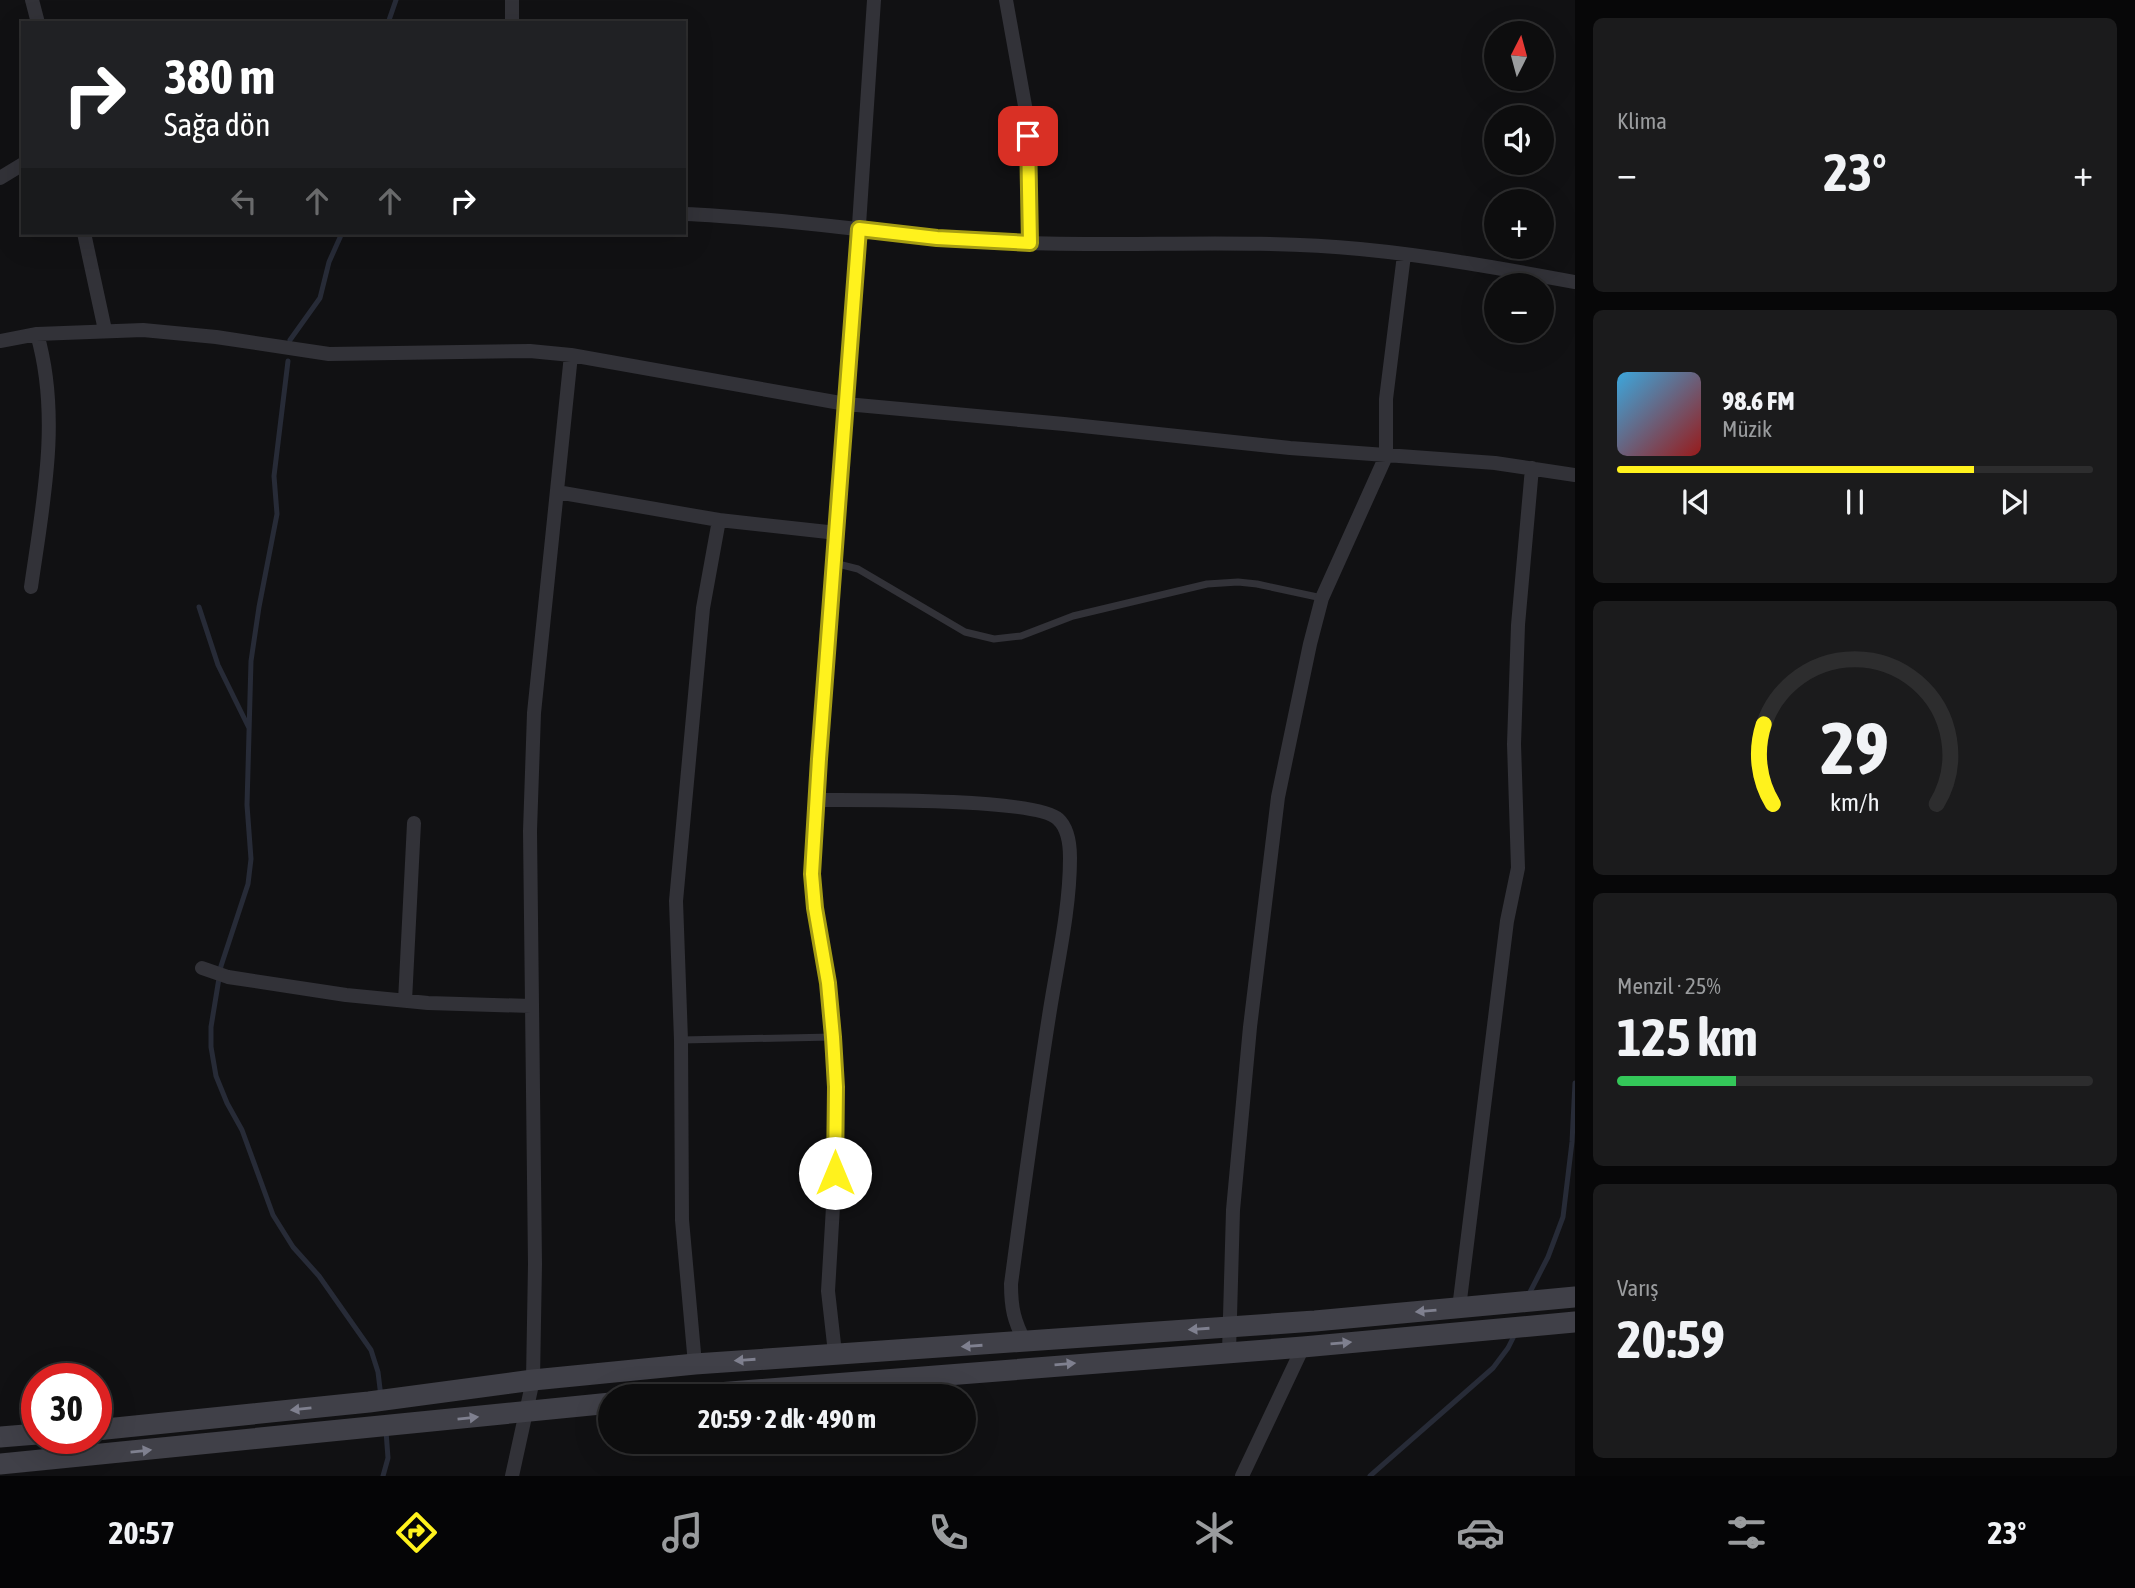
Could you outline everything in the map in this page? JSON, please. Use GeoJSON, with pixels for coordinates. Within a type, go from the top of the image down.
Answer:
{"type":"FeatureCollection","features":[{"type":"Feature","properties":{"kind":"main road"},"geometry":{"type":"LineString","coordinates":[[112,1428],[695,1364],[1228,1327],[1575,1297]]}},
{"type":"Feature","properties":{"kind":"main road"},"geometry":{"type":"LineString","coordinates":[[830,1384],[1303,1347],[1575,1322]]}},
{"type":"Feature","properties":{"kind":"main road"},"geometry":{"type":"LineString","coordinates":[[0,1464],[598,1404]]}},
{"type":"Feature","properties":{"kind":"main road"},"geometry":{"type":"LineString","coordinates":[[0,1437],[21,1435]]}},
{"type":"Feature","properties":{"kind":"street"},"geometry":{"type":"LineString","coordinates":[[32,0],[37,21]]}},
{"type":"Feature","properties":{"kind":"street"},"geometry":{"type":"LineString","coordinates":[[512,0],[512,21]]}},
{"type":"Feature","properties":{"kind":"street"},"geometry":{"type":"LineString","coordinates":[[835,1353],[828,1291],[835,1173],[836,1087],[828,983],[812,874],[874,0]]}},
{"type":"Feature","properties":{"kind":"street"},"geometry":{"type":"LineString","coordinates":[[1006,0],[1027,117],[1030,243]]}},
{"type":"Feature","properties":{"kind":"street"},"geometry":{"type":"LineString","coordinates":[[0,178],[21,165]]}},
{"type":"Feature","properties":{"kind":"street"},"geometry":{"type":"LineString","coordinates":[[686,214],[740,216],[937,238],[1030,243],[1216,243],[1359,249],[1575,282]]}},
{"type":"Feature","properties":{"kind":"street"},"geometry":{"type":"LineString","coordinates":[[84,235],[105,330]]}},
{"type":"Feature","properties":{"kind":"street"},"geometry":{"type":"LineString","coordinates":[[1229,1352],[1233,1210],[1250,1027],[1276,811],[1322,598],[1386,456],[1386,399],[1404,255]]}},
{"type":"Feature","properties":{"kind":"street"},"geometry":{"type":"LineString","coordinates":[[0,341],[37,334],[143,330],[216,337],[329,354],[530,351],[571,355],[846,404],[1386,456],[1495,463],[1575,475]]}},
{"type":"Feature","properties":{"kind":"street"},"geometry":{"type":"LineString","coordinates":[[31,587],[50,433],[45,363],[37,334]]}},
{"type":"Feature","properties":{"kind":"street"},"geometry":{"type":"LineString","coordinates":[[512,1476],[533,1380],[535,1264],[530,831],[534,713],[571,355]]}},
{"type":"Feature","properties":{"kind":"street"},"geometry":{"type":"LineString","coordinates":[[1460,1308],[1507,921],[1518,868],[1514,744],[1518,625],[1532,468]]}},
{"type":"Feature","properties":{"kind":"street"},"geometry":{"type":"LineString","coordinates":[[557,492],[719,520],[837,533]]}},
{"type":"Feature","properties":{"kind":"street"},"geometry":{"type":"LineString","coordinates":[[695,1364],[682,1220],[681,1040],[676,901],[703,608],[719,520]]}},
{"type":"Feature","properties":{"kind":"street"},"geometry":{"type":"LineString","coordinates":[[816,800],[956,802],[1039,811],[1056,817],[1067,831],[1070,857],[1064,915],[1032,1122],[1011,1284],[1014,1320],[1025,1342]]}},
{"type":"Feature","properties":{"kind":"street"},"geometry":{"type":"LineString","coordinates":[[405,1001],[414,823]]}},
{"type":"Feature","properties":{"kind":"street"},"geometry":{"type":"LineString","coordinates":[[206,970],[228,977],[346,995],[405,1001],[531,1006]]}},
{"type":"Feature","properties":{"kind":"street"},"geometry":{"type":"LineString","coordinates":[[1242,1476],[1303,1347]]}},
{"type":"Feature","properties":{"kind":"lane"},"geometry":{"type":"LineString","coordinates":[[834,563],[858,569],[965,632],[995,639],[1021,636],[1073,617],[1207,584],[1257,583],[1322,598]]}},
{"type":"Feature","properties":{"kind":"lane"},"geometry":{"type":"LineString","coordinates":[[681,1040],[833,1037]]}},
{"type":"Feature","properties":{"kind":"waterway"},"geometry":{"type":"LineString","coordinates":[[389,21],[396,0]]}},
{"type":"Feature","properties":{"kind":"waterway"},"geometry":{"type":"LineString","coordinates":[[290,340],[320,298],[329,262],[341,235]]}},
{"type":"Feature","properties":{"kind":"waterway"},"geometry":{"type":"LineString","coordinates":[[288,361],[274,476],[277,514],[251,661],[247,805],[251,859],[248,884],[221,966],[211,1027],[211,1047],[216,1076],[242,1130],[273,1215],[293,1247],[319,1276],[371,1350],[378,1372],[381,1397]]}},
{"type":"Feature","properties":{"kind":"waterway"},"geometry":{"type":"LineString","coordinates":[[199,607],[218,665],[249,728]]}},
{"type":"Feature","properties":{"kind":"waterway"},"geometry":{"type":"LineString","coordinates":[[1528,1296],[1548,1257],[1563,1217],[1572,1142],[1575,1083]]}},
{"type":"Feature","properties":{"kind":"waterway"},"geometry":{"type":"LineString","coordinates":[[1370,1476],[1493,1368],[1516,1332]]}},
{"type":"Feature","properties":{"kind":"waterway"},"geometry":{"type":"LineString","coordinates":[[383,1476],[388,1458],[386,1431]]}},
{"type":"Feature","properties":{"kind":"route"},"geometry":{"type":"LineString","coordinates":[[835,1173],[836,1087],[833,1037],[812,874],[859,229],[937,238],[1030,243],[1028,136]]}}]}
